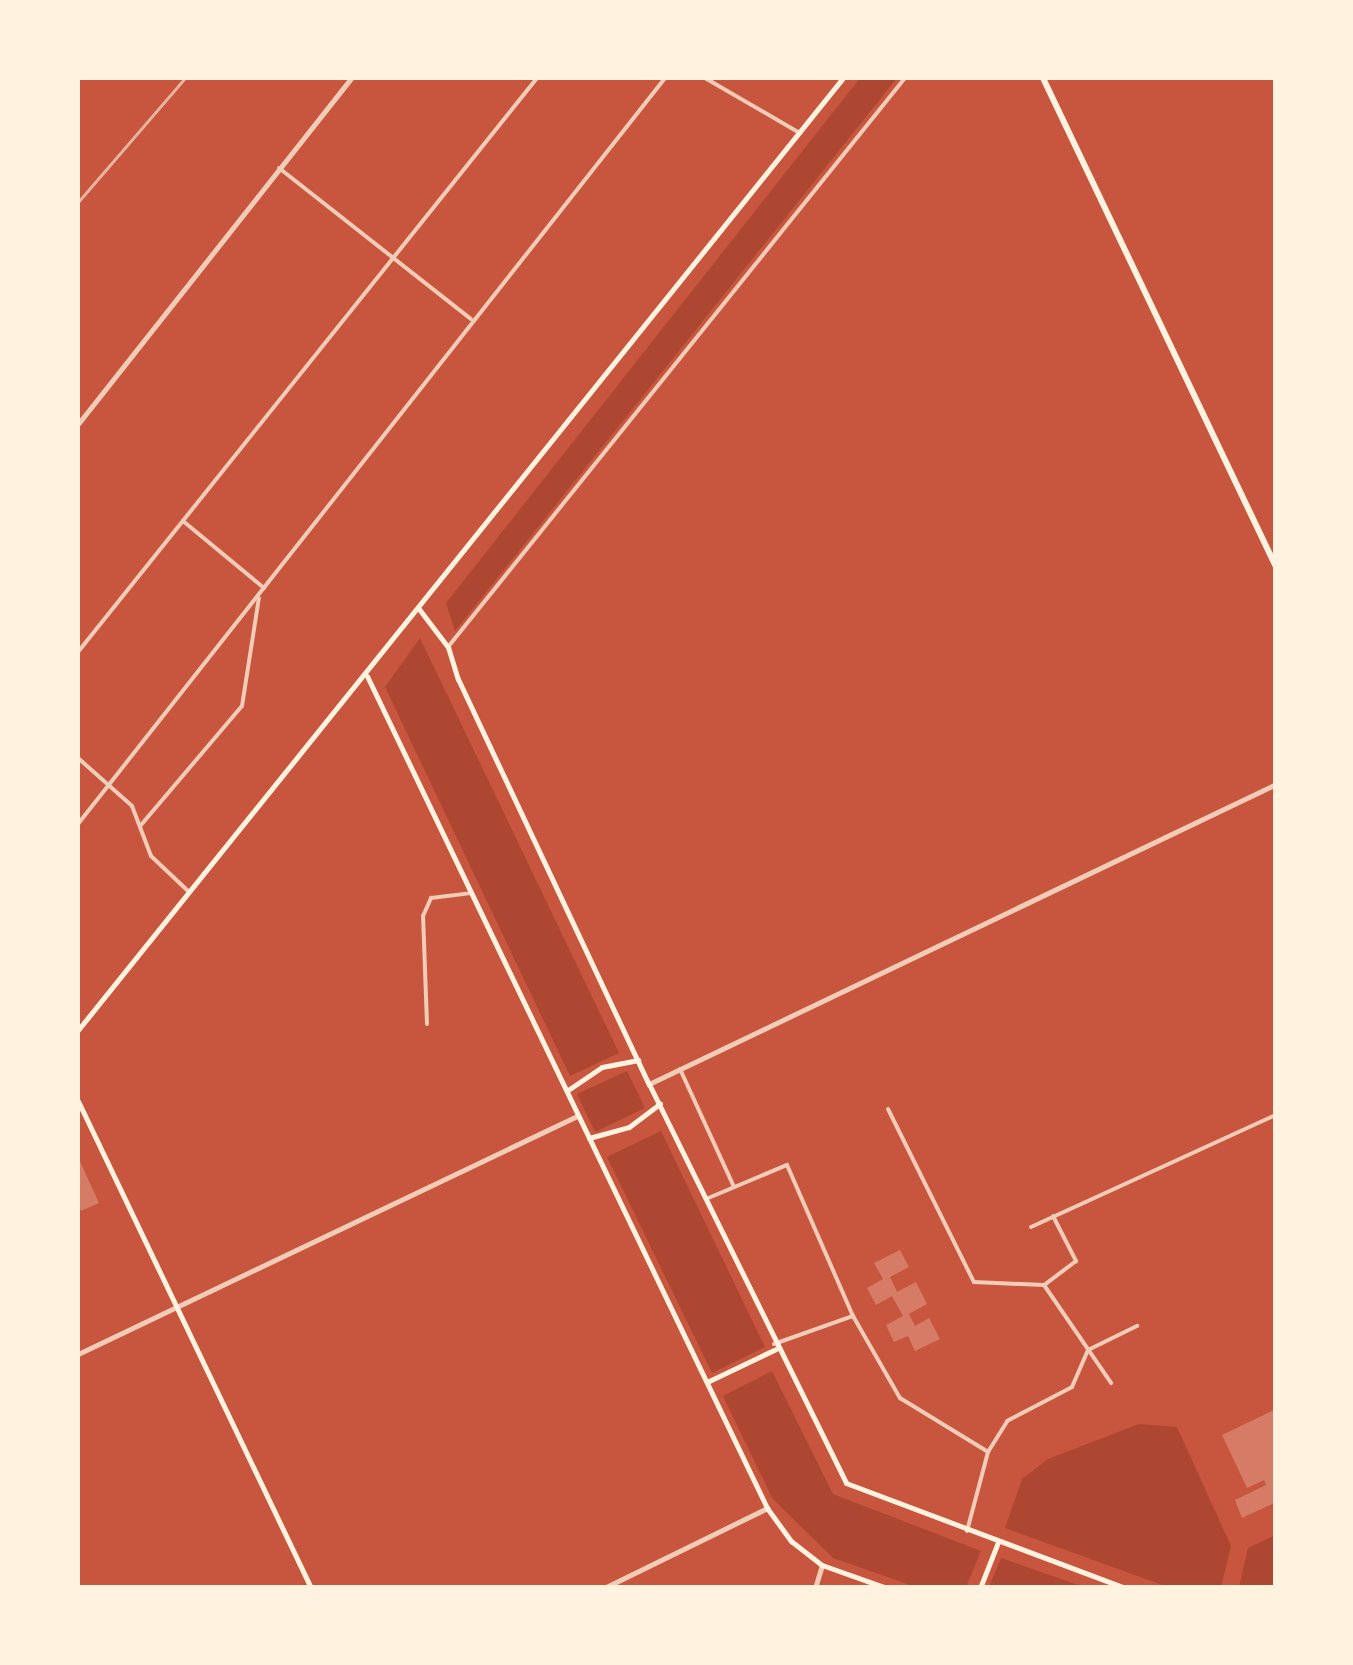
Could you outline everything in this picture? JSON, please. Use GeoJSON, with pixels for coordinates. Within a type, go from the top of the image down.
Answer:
{"type":"FeatureCollection","features":[{"type":"Feature","properties":{"kind":"highway"},"geometry":{"type":"LineString","coordinates":[[1043,78],[1276,567]]}},
{"type":"Feature","properties":{"kind":"main road"},"geometry":{"type":"LineString","coordinates":[[78,1030],[367,676],[843,78]]}},
{"type":"Feature","properties":{"kind":"main road"},"geometry":{"type":"LineString","coordinates":[[419,609],[448,647],[649,1084],[775,1346],[846,1483],[1126,1588]]}},
{"type":"Feature","properties":{"kind":"main road"},"geometry":{"type":"LineString","coordinates":[[367,676],[767,1508],[791,1541],[822,1565],[887,1588]]}},
{"type":"Feature","properties":{"kind":"main road"},"geometry":{"type":"LineString","coordinates":[[567,1091],[602,1068],[638,1060]]}},
{"type":"Feature","properties":{"kind":"main road"},"geometry":{"type":"LineString","coordinates":[[78,1102],[311,1588]]}},
{"type":"Feature","properties":{"kind":"main road"},"geometry":{"type":"LineString","coordinates":[[588,1138],[629,1127],[660,1104]]}},
{"type":"Feature","properties":{"kind":"main road"},"geometry":{"type":"LineString","coordinates":[[706,1383],[775,1346]]}},
{"type":"Feature","properties":{"kind":"main road"},"geometry":{"type":"LineString","coordinates":[[980,1588],[998,1542]]}},
{"type":"Feature","properties":{"kind":"street"},"geometry":{"type":"LineString","coordinates":[[78,424],[351,78]]}},
{"type":"Feature","properties":{"kind":"street"},"geometry":{"type":"LineString","coordinates":[[78,652],[537,78]]}},
{"type":"Feature","properties":{"kind":"street"},"geometry":{"type":"LineString","coordinates":[[78,824],[471,318],[665,78]]}},
{"type":"Feature","properties":{"kind":"street"},"geometry":{"type":"LineString","coordinates":[[705,78],[800,132]]}},
{"type":"Feature","properties":{"kind":"street"},"geometry":{"type":"LineString","coordinates":[[448,647],[905,78]]}},
{"type":"Feature","properties":{"kind":"street"},"geometry":{"type":"LineString","coordinates":[[279,168],[394,254],[471,318]]}},
{"type":"Feature","properties":{"kind":"street"},"geometry":{"type":"LineString","coordinates":[[182,521],[262,591]]}},
{"type":"Feature","properties":{"kind":"street"},"geometry":{"type":"LineString","coordinates":[[141,824],[242,706],[262,591]]}},
{"type":"Feature","properties":{"kind":"street"},"geometry":{"type":"LineString","coordinates":[[78,758],[110,784],[141,824],[151,856],[188,891]]}},
{"type":"Feature","properties":{"kind":"street"},"geometry":{"type":"LineString","coordinates":[[649,1084],[1276,784]]}},
{"type":"Feature","properties":{"kind":"street"},"geometry":{"type":"LineString","coordinates":[[427,1024],[422,916],[431,898],[469,892]]}},
{"type":"Feature","properties":{"kind":"street"},"geometry":{"type":"LineString","coordinates":[[680,1069],[733,1185]]}},
{"type":"Feature","properties":{"kind":"street"},"geometry":{"type":"LineString","coordinates":[[888,1109],[974,1282],[1044,1285],[1076,1261],[1053,1216]]}},
{"type":"Feature","properties":{"kind":"street"},"geometry":{"type":"LineString","coordinates":[[1031,1227],[1276,1115]]}},
{"type":"Feature","properties":{"kind":"street"},"geometry":{"type":"LineString","coordinates":[[78,1354],[577,1116]]}},
{"type":"Feature","properties":{"kind":"street"},"geometry":{"type":"LineString","coordinates":[[706,1199],[787,1164],[853,1316],[900,1398],[988,1452]]}},
{"type":"Feature","properties":{"kind":"street"},"geometry":{"type":"LineString","coordinates":[[1044,1285],[1110,1383]]}},
{"type":"Feature","properties":{"kind":"street"},"geometry":{"type":"LineString","coordinates":[[775,1346],[853,1316]]}},
{"type":"Feature","properties":{"kind":"street"},"geometry":{"type":"LineString","coordinates":[[967,1531],[988,1452],[1007,1421],[1072,1386],[1088,1350],[1137,1326]]}},
{"type":"Feature","properties":{"kind":"street"},"geometry":{"type":"LineString","coordinates":[[604,1588],[767,1508]]}},
{"type":"Feature","properties":{"kind":"street"},"geometry":{"type":"LineString","coordinates":[[815,1588],[822,1565]]}},
{"type":"Feature","properties":{"kind":"shaded area"},"geometry":{"type":"Polygon","coordinates":[[[860,78],[897,78],[455,631],[446,603],[860,78]]]}},
{"type":"Feature","properties":{"kind":"shaded area"},"geometry":{"type":"Polygon","coordinates":[[[420,638],[619,1053],[570,1076],[385,687],[420,638]]]}},
{"type":"Feature","properties":{"kind":"shaded area"},"geometry":{"type":"Polygon","coordinates":[[[627,1071],[645,1108],[595,1132],[577,1094],[627,1071]]]}},
{"type":"Feature","properties":{"kind":"shaded area"},"geometry":{"type":"Polygon","coordinates":[[[661,1131],[765,1347],[712,1373],[607,1157],[661,1131]]]}},
{"type":"Feature","properties":{"kind":"shaded area"},"geometry":{"type":"Polygon","coordinates":[[[772,1371],[833,1494],[981,1551],[966,1587],[916,1587],[833,1558],[772,1498],[723,1396],[772,1371]]]}},
{"type":"Feature","properties":{"kind":"shaded area"},"geometry":{"type":"Polygon","coordinates":[[[1139,1424],[1177,1427],[1231,1546],[1221,1587],[1168,1587],[1005,1528],[1022,1479],[1048,1459],[1139,1424]]]}},
{"type":"Feature","properties":{"kind":"shaded area"},"geometry":{"type":"Polygon","coordinates":[[[1275,1535],[1275,1587],[1239,1587],[1248,1548],[1275,1535]]]}},
{"type":"Feature","properties":{"kind":"shaded area"},"geometry":{"type":"Polygon","coordinates":[[[1001,1558],[1084,1587],[989,1587],[1001,1558]]]}},
{"type":"Feature","properties":{"kind":"building"},"geometry":{"type":"Polygon","coordinates":[[[78,1157],[99,1203],[81,1211],[78,1204],[78,1157]]]}},
{"type":"Feature","properties":{"kind":"building"},"geometry":{"type":"Polygon","coordinates":[[[900,1250],[909,1267],[890,1277],[897,1292],[916,1282],[927,1304],[909,1314],[915,1326],[929,1318],[940,1339],[915,1351],[908,1336],[894,1342],[886,1325],[903,1316],[892,1296],[876,1305],[867,1288],[883,1279],[874,1263],[900,1250]]]}},
{"type":"Feature","properties":{"kind":"building"},"geometry":{"type":"Polygon","coordinates":[[[1276,1409],[1276,1502],[1242,1518],[1235,1500],[1266,1485],[1264,1480],[1247,1488],[1222,1435],[1276,1409]]]}},
{"type":"Feature","properties":{"kind":"railway"},"geometry":{"type":"LineString","coordinates":[[78,202],[185,78]]}}]}
